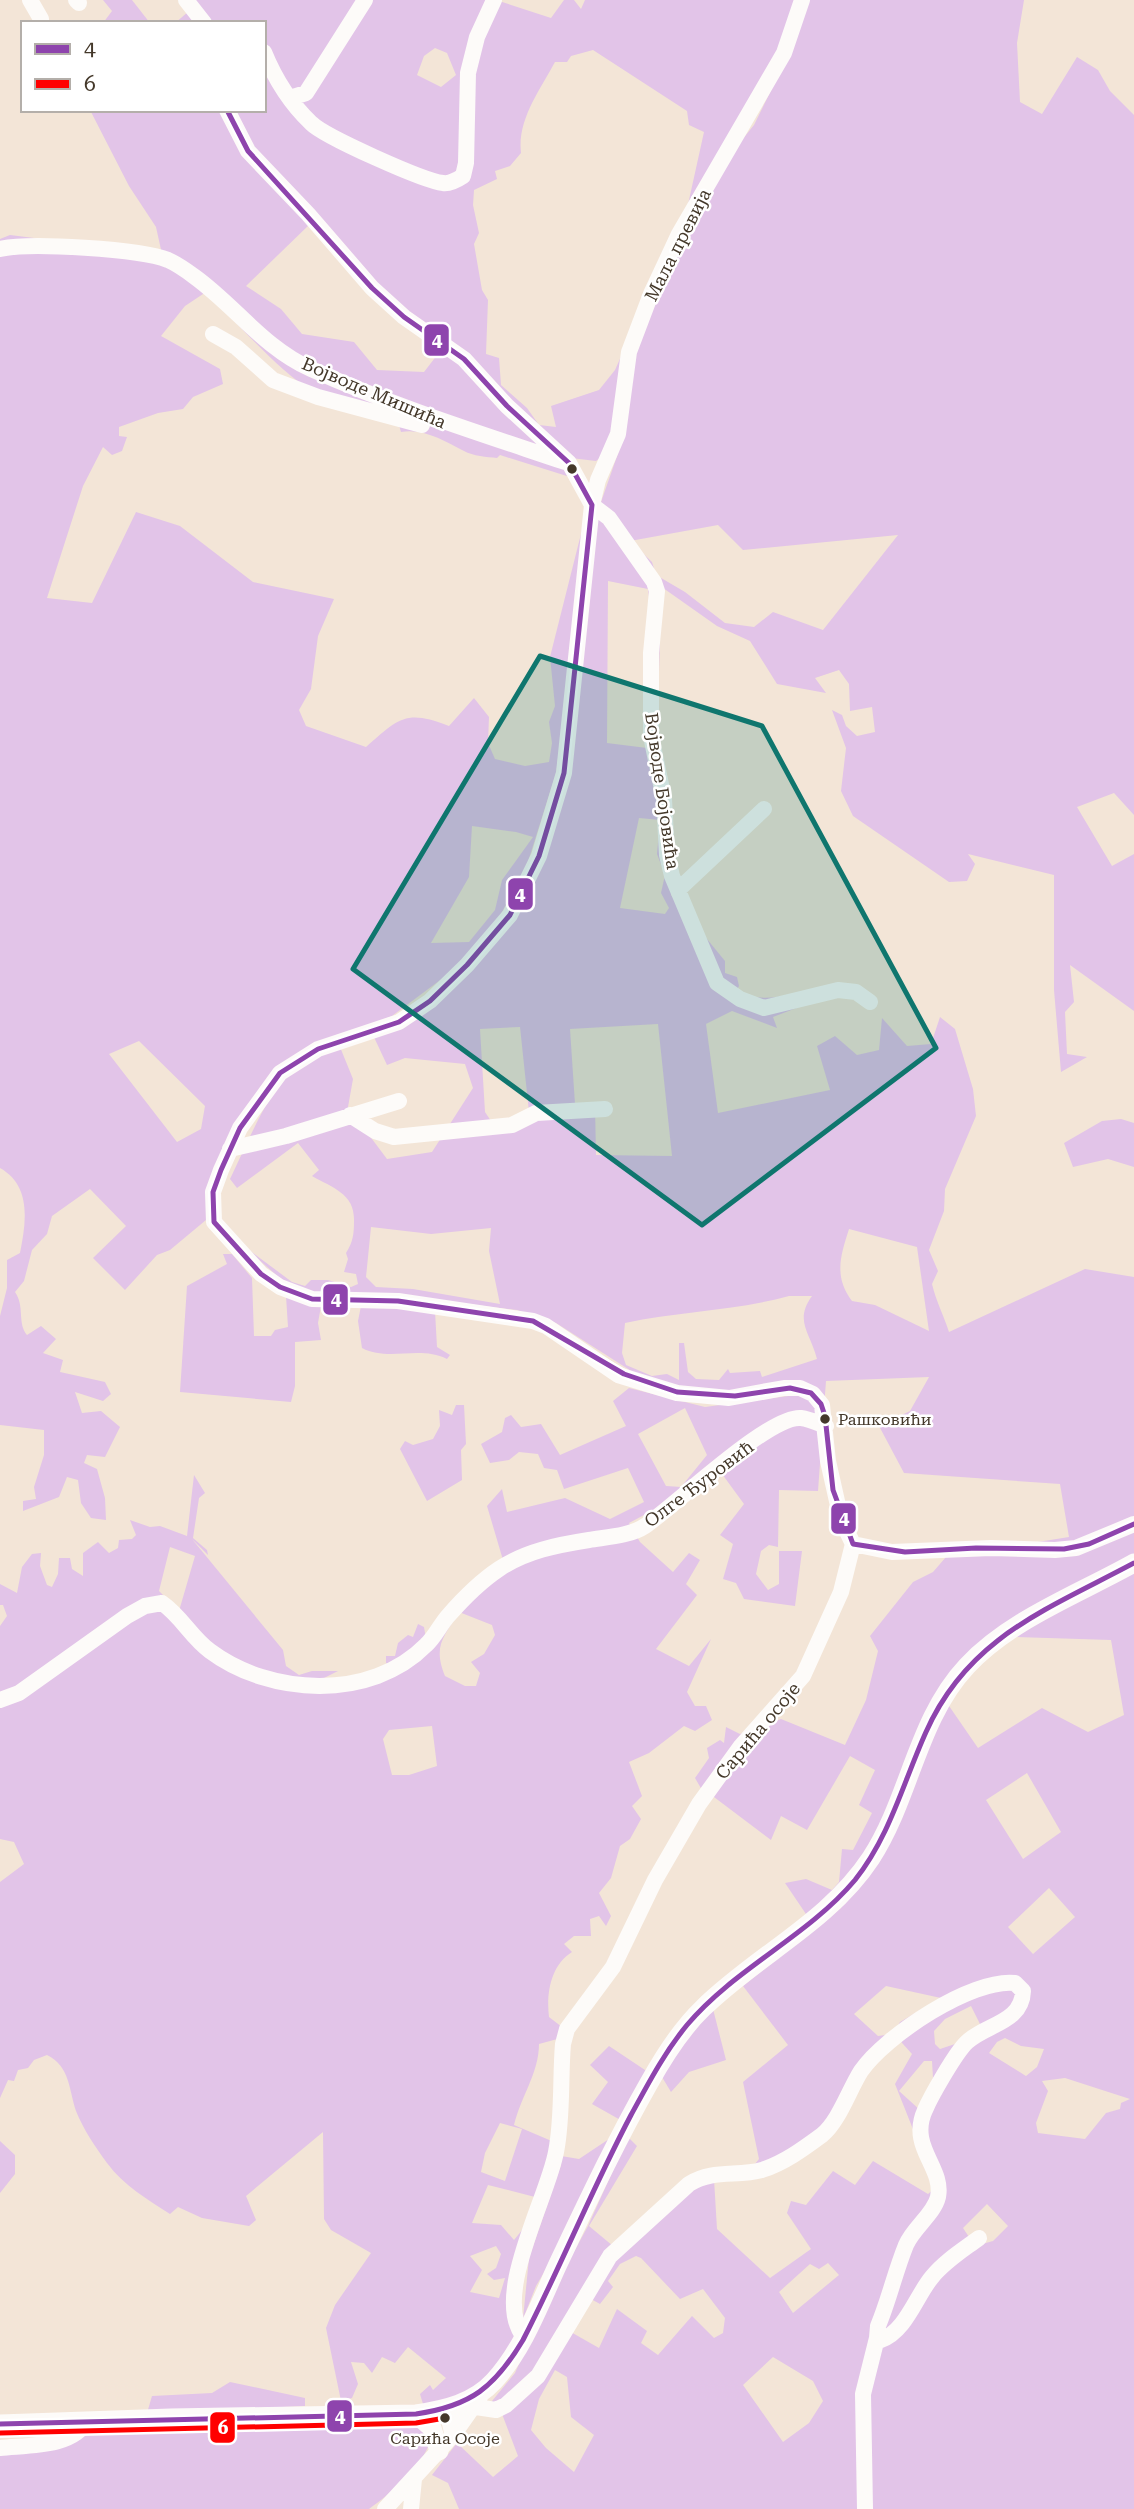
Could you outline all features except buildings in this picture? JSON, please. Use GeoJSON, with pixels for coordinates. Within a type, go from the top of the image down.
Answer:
{"type":"FeatureCollection","features":[{"type":"Feature","properties":{"kind":"main road"},"geometry":{"type":"LineString","coordinates":[[0,2424],[416,2414],[443,2410],[479,2399],[524,2337],[590,2198],[670,2049],[702,2009],[817,1917],[860,1873],[880,1840],[936,1712],[957,1678],[976,1657],[1004,1635],[1134,1563]]}},
{"type":"Feature","properties":{"kind":"main road"},"geometry":{"type":"LineString","coordinates":[[443,2410],[450,2417],[454,2434]]}},
{"type":"Feature","properties":{"kind":"main road"},"geometry":{"type":"LineString","coordinates":[[416,2414],[432,2428],[439,2451]]}},
{"type":"Feature","properties":{"kind":"street"},"geometry":{"type":"LineString","coordinates":[[30,0],[41,19]]}},
{"type":"Feature","properties":{"kind":"street"},"geometry":{"type":"LineString","coordinates":[[186,0],[202,21]]}},
{"type":"Feature","properties":{"kind":"street"},"geometry":{"type":"LineString","coordinates":[[290,98],[306,93],[365,0]]}},
{"type":"Feature","properties":{"kind":"street"},"geometry":{"type":"LineString","coordinates":[[266,57],[274,77],[313,125],[344,143],[424,177],[444,183],[455,181],[463,176],[466,163],[468,74],[477,37],[494,0]]}},
{"type":"Feature","properties":{"kind":"street","name":"Мала превија"},"geometry":{"type":"LineString","coordinates":[[592,505],[598,480],[618,433],[629,352],[652,294],[679,234],[784,52],[802,0]]}},
{"type":"Feature","properties":{"kind":"street"},"geometry":{"type":"LineString","coordinates":[[228,112],[230,122],[248,151],[372,288],[404,317],[464,359],[507,406],[571,468],[592,505],[564,773],[539,856],[510,915],[467,965],[430,1001],[399,1022],[318,1049],[280,1073],[240,1128],[230,1149],[214,1192],[214,1222],[251,1264],[280,1287],[312,1299],[398,1301],[533,1321],[546,1326],[618,1375],[677,1393],[729,1398],[800,1388],[813,1394],[822,1405],[828,1461],[841,1519],[853,1544],[892,1552],[991,1548],[1055,1550],[1076,1548],[1134,1521]]}},
{"type":"Feature","properties":{"kind":"street","name":"Војводе Мишића"},"geometry":{"type":"LineString","coordinates":[[0,248],[20,244],[47,245],[167,260],[194,276],[276,348],[309,369],[452,426],[571,468]]}},
{"type":"Feature","properties":{"kind":"street","name":"Војводе Мишића"},"geometry":{"type":"LineString","coordinates":[[213,334],[236,347],[273,380],[318,397],[405,419],[510,456],[571,468]]}},
{"type":"Feature","properties":{"kind":"street","name":"Војводе Бојовића"},"geometry":{"type":"LineString","coordinates":[[592,505],[609,518],[654,582],[657,591],[651,653],[651,736],[664,799],[667,855],[678,890],[716,983],[740,999],[764,1008],[838,990],[856,992],[870,1002]]}},
{"type":"Feature","properties":{"kind":"street","name":"Војводе Бојовића"},"geometry":{"type":"LineString","coordinates":[[678,890],[764,809]]}},
{"type":"Feature","properties":{"kind":"street"},"geometry":{"type":"LineString","coordinates":[[230,1149],[286,1136],[399,1101]]}},
{"type":"Feature","properties":{"kind":"street"},"geometry":{"type":"LineString","coordinates":[[350,1115],[375,1131],[394,1137],[512,1125],[536,1113],[605,1109]]}},
{"type":"Feature","properties":{"kind":"street","name":"Олге Ђуровић"},"geometry":{"type":"LineString","coordinates":[[0,1700],[19,1693],[127,1616],[145,1606],[162,1603],[175,1612],[211,1652],[255,1675],[313,1687],[346,1684],[381,1674],[404,1664],[427,1645],[449,1615],[495,1571],[519,1556],[641,1528],[715,1469],[783,1422],[799,1418],[826,1426]]}},
{"type":"Feature","properties":{"kind":"street","name":"Сарића осоје"},"geometry":{"type":"LineString","coordinates":[[524,2337],[515,2315],[517,2274],[557,2148],[563,2044],[567,2029],[613,1967],[655,1880],[699,1804],[741,1746],[803,1676],[841,1592],[853,1544]]}},
{"type":"Feature","properties":{"kind":"street"},"geometry":{"type":"LineString","coordinates":[[385,2509],[454,2434],[479,2399],[496,2410],[517,2398],[531,2384],[610,2256],[689,2184],[701,2176],[761,2170],[787,2160],[825,2132],[863,2069],[884,2044],[933,2011],[990,1986],[1015,1983],[1023,1991],[1022,2001],[1013,2014],[967,2042],[925,2110],[920,2126],[921,2145],[938,2188],[938,2199],[906,2246],[878,2326],[863,2395],[865,2509]]}},
{"type":"Feature","properties":{"kind":"street"},"geometry":{"type":"LineString","coordinates":[[877,2338],[881,2340],[889,2337],[897,2330],[933,2276],[979,2238]]}},
{"type":"Feature","properties":{"kind":"street"},"geometry":{"type":"LineString","coordinates":[[0,2448],[67,2438],[83,2430],[87,2420]]}},
{"type":"Feature","properties":{"kind":"street"},"geometry":{"type":"LineString","coordinates":[[411,2509],[414,2479]]}},
{"type":"Feature","properties":{"kind":"highlighted area"},"geometry":{"type":"Polygon","coordinates":[[[540,656],[762,726],[936,1048],[702,1225],[353,969],[540,656]]]}},
{"type":"Feature","properties":{"kind":"shaded area"},"geometry":{"type":"Polygon","coordinates":[[[103,0],[132,0],[148,21],[104,21],[112,11],[103,0]]]}},
{"type":"Feature","properties":{"kind":"shaded area"},"geometry":{"type":"Polygon","coordinates":[[[179,0],[496,0],[551,18],[564,0],[574,0],[581,9],[585,0],[796,0],[778,50],[691,203],[754,125],[793,46],[808,0],[1024,0],[1017,43],[1020,102],[1042,114],[1077,57],[1098,70],[1110,91],[1134,115],[1134,815],[1114,793],[1077,807],[1112,866],[1134,854],[1134,1011],[1070,965],[1074,1002],[1065,1012],[1067,1054],[1087,1057],[1061,1072],[1054,990],[1054,875],[968,854],[975,864],[967,881],[949,882],[853,816],[841,791],[846,748],[832,710],[842,715],[846,726],[857,736],[875,732],[872,707],[850,711],[849,684],[839,670],[815,678],[826,693],[777,684],[750,641],[717,626],[656,583],[660,639],[657,737],[673,819],[671,895],[725,961],[725,973],[737,977],[739,986],[736,991],[764,998],[792,994],[799,1007],[773,1017],[777,1028],[732,1011],[706,1024],[718,1113],[830,1090],[817,1046],[835,1036],[857,1055],[879,1050],[882,1018],[907,1046],[931,1044],[940,1017],[955,1029],[973,1089],[976,1116],[945,1189],[944,1211],[929,1250],[938,1271],[932,1284],[936,1296],[949,1332],[1085,1269],[1134,1277],[1134,1558],[1036,1607],[991,1638],[971,1656],[953,1677],[927,1721],[878,1839],[851,1876],[808,1917],[785,1883],[806,1879],[832,1890],[839,1882],[842,1849],[853,1850],[872,1813],[859,1805],[875,1770],[850,1756],[807,1830],[781,1816],[771,1840],[710,1794],[677,1830],[702,1790],[695,1778],[709,1758],[707,1748],[720,1740],[724,1743],[726,1727],[740,1734],[781,1719],[845,1745],[866,1700],[878,1651],[870,1636],[913,1582],[933,1572],[946,1557],[1069,1537],[1060,1484],[904,1473],[879,1426],[910,1411],[929,1377],[826,1381],[818,1491],[779,1490],[778,1547],[769,1545],[761,1551],[756,1574],[768,1590],[779,1584],[779,1551],[802,1551],[795,1606],[744,1599],[736,1583],[723,1579],[733,1544],[720,1535],[744,1504],[714,1463],[681,1487],[674,1499],[629,1523],[640,1542],[673,1572],[689,1553],[700,1560],[686,1584],[697,1595],[656,1649],[689,1666],[711,1639],[687,1692],[695,1706],[706,1706],[712,1720],[695,1731],[684,1726],[649,1753],[629,1762],[642,1796],[632,1806],[641,1819],[630,1839],[620,1846],[611,1878],[599,1893],[611,1916],[606,1926],[599,1916],[590,1919],[591,1936],[574,1936],[564,1944],[572,1952],[559,1964],[548,1999],[549,2017],[562,2027],[561,2038],[539,2044],[533,2075],[514,2125],[554,2142],[553,2170],[546,2191],[535,2197],[488,2185],[472,2223],[501,2225],[514,2240],[527,2224],[531,2232],[518,2273],[517,2326],[512,2347],[494,2373],[468,2392],[423,2404],[420,2394],[430,2385],[433,2390],[446,2378],[408,2347],[395,2363],[382,2357],[372,2373],[364,2363],[351,2362],[358,2384],[352,2398],[341,2401],[326,2328],[335,2305],[371,2253],[331,2230],[324,2219],[323,2132],[246,2196],[256,2220],[249,2226],[202,2218],[178,2207],[170,2214],[128,2185],[90,2138],[76,2111],[64,2072],[55,2060],[47,2055],[34,2060],[28,2068],[18,2070],[14,2081],[8,2080],[0,2098],[0,1882],[24,1864],[14,1842],[0,1839],[0,1626],[7,1616],[3,1605],[0,1605],[0,1584],[17,1593],[22,1567],[32,1554],[41,1553],[40,1566],[47,1585],[52,1587],[58,1574],[59,1558],[70,1558],[72,1569],[83,1576],[83,1553],[98,1542],[109,1553],[118,1548],[119,1540],[132,1539],[136,1535],[130,1520],[150,1527],[160,1526],[187,1536],[194,1475],[205,1493],[199,1498],[193,1538],[207,1550],[208,1555],[192,1539],[283,1650],[286,1666],[299,1675],[312,1671],[338,1671],[316,1682],[324,1691],[341,1691],[345,1678],[357,1675],[368,1683],[395,1675],[402,1669],[386,1663],[386,1656],[395,1656],[398,1643],[408,1635],[413,1637],[418,1624],[424,1627],[426,1639],[431,1639],[471,1598],[471,1586],[494,1582],[512,1566],[547,1551],[526,1551],[503,1560],[487,1506],[502,1489],[507,1512],[565,1498],[610,1519],[644,1502],[628,1468],[564,1489],[557,1470],[544,1468],[538,1454],[519,1452],[509,1460],[490,1463],[481,1444],[502,1432],[505,1418],[511,1415],[521,1427],[541,1424],[560,1455],[626,1426],[613,1401],[629,1388],[705,1407],[796,1395],[804,1384],[721,1395],[686,1392],[650,1383],[556,1323],[517,1310],[411,1297],[313,1294],[291,1288],[241,1244],[292,1282],[305,1286],[311,1280],[328,1280],[351,1287],[358,1284],[356,1274],[344,1272],[348,1259],[346,1253],[354,1230],[351,1204],[335,1188],[312,1176],[319,1170],[298,1143],[237,1188],[230,1179],[258,1120],[285,1077],[305,1060],[340,1047],[353,1079],[348,1107],[387,1159],[432,1152],[473,1088],[465,1064],[405,1058],[387,1065],[373,1035],[404,1024],[423,1012],[450,989],[506,925],[535,879],[568,783],[559,750],[556,773],[526,868],[496,923],[451,972],[392,1016],[330,1040],[270,1077],[206,1220],[170,1250],[157,1255],[125,1290],[93,1258],[126,1226],[90,1189],[52,1216],[47,1234],[32,1250],[24,1281],[15,1292],[20,1303],[22,1325],[27,1335],[41,1326],[56,1339],[43,1353],[63,1360],[60,1372],[105,1382],[111,1394],[103,1401],[75,1392],[82,1413],[101,1411],[120,1427],[105,1457],[87,1455],[84,1463],[97,1469],[105,1498],[106,1520],[91,1518],[81,1503],[78,1480],[67,1477],[59,1497],[23,1511],[23,1501],[36,1499],[34,1487],[44,1455],[44,1430],[0,1425],[0,1316],[7,1288],[7,1260],[20,1253],[25,1218],[22,1195],[17,1185],[0,1168],[0,239],[10,235],[162,254],[156,227],[129,186],[91,112],[266,112],[266,21],[177,21],[188,12],[179,0]],[[435,48],[424,56],[417,75],[441,87],[456,75],[447,53],[435,48]],[[593,50],[571,56],[567,62],[555,62],[537,94],[526,117],[521,153],[510,166],[495,171],[497,179],[474,190],[473,205],[479,233],[474,244],[482,290],[488,300],[486,354],[499,358],[501,385],[527,408],[539,425],[556,427],[551,406],[599,390],[615,370],[687,209],[704,132],[689,125],[687,111],[593,50]],[[310,224],[246,286],[281,309],[302,334],[354,342],[377,370],[424,372],[441,350],[358,275],[328,232],[310,224]],[[206,292],[185,306],[161,336],[220,369],[223,384],[193,397],[183,409],[158,413],[119,427],[119,436],[127,437],[122,451],[112,455],[103,447],[83,486],[47,598],[92,603],[136,512],[180,526],[253,582],[334,599],[318,636],[311,689],[299,710],[306,726],[366,747],[395,723],[404,719],[423,718],[449,726],[474,698],[489,717],[488,743],[495,759],[525,766],[549,762],[552,743],[549,722],[555,706],[550,657],[584,522],[601,502],[623,439],[596,461],[571,458],[570,477],[500,455],[497,458],[472,454],[426,434],[401,432],[395,412],[330,397],[298,382],[206,292]],[[718,525],[630,541],[652,562],[656,575],[685,592],[725,623],[754,627],[773,612],[823,630],[898,535],[743,550],[718,525]],[[608,581],[607,743],[647,748],[658,674],[648,589],[608,581]],[[639,818],[620,908],[665,914],[669,908],[661,893],[665,875],[657,854],[660,820],[639,818]],[[472,826],[469,877],[431,943],[469,942],[495,910],[502,880],[533,837],[472,826]],[[658,1024],[570,1029],[575,1104],[595,1105],[596,1155],[672,1156],[658,1024]],[[520,1027],[480,1029],[485,1112],[493,1124],[512,1121],[529,1112],[520,1027]],[[139,1041],[109,1054],[177,1142],[201,1129],[205,1106],[139,1041]],[[371,1227],[366,1277],[376,1287],[413,1289],[500,1304],[489,1251],[491,1228],[431,1234],[371,1227]],[[849,1229],[843,1249],[841,1275],[852,1301],[875,1305],[929,1331],[917,1247],[849,1229]],[[789,1296],[625,1323],[622,1353],[626,1365],[652,1376],[667,1374],[679,1380],[679,1343],[684,1343],[688,1372],[696,1379],[719,1380],[728,1369],[730,1373],[760,1371],[762,1377],[817,1359],[804,1320],[804,1313],[812,1296],[789,1296]],[[685,1408],[638,1434],[666,1486],[681,1487],[707,1455],[685,1408]],[[170,1547],[159,1591],[179,1611],[195,1556],[170,1547]],[[459,1612],[442,1642],[442,1666],[445,1676],[465,1686],[476,1686],[480,1673],[471,1662],[484,1654],[495,1635],[492,1625],[459,1612]],[[432,1726],[389,1730],[383,1739],[392,1775],[409,1775],[437,1766],[432,1726]],[[500,2123],[485,2153],[481,2172],[505,2181],[522,2129],[500,2123]],[[496,2246],[470,2256],[482,2270],[470,2292],[499,2298],[505,2278],[494,2280],[487,2274],[496,2268],[501,2254],[496,2246]]]}},
{"type":"Feature","properties":{"kind":"shaded area"},"geometry":{"type":"Polygon","coordinates":[[[1121,1119],[1134,1123],[1134,1167],[1108,1159],[1073,1167],[1064,1143],[1102,1121],[1121,1119]]]}},
{"type":"Feature","properties":{"kind":"shaded area"},"geometry":{"type":"Polygon","coordinates":[[[223,1254],[232,1254],[252,1278],[254,1336],[271,1336],[275,1330],[288,1327],[286,1296],[321,1306],[318,1323],[321,1340],[295,1342],[295,1386],[291,1402],[180,1392],[187,1286],[227,1264],[223,1254]]]}},
{"type":"Feature","properties":{"kind":"shaded area"},"geometry":{"type":"Polygon","coordinates":[[[361,1306],[435,1311],[437,1347],[450,1355],[447,1359],[426,1353],[383,1354],[362,1348],[358,1321],[361,1306]]]}},
{"type":"Feature","properties":{"kind":"shaded area"},"geometry":{"type":"Polygon","coordinates":[[[456,1405],[464,1405],[466,1444],[461,1450],[462,1480],[427,1501],[400,1449],[405,1441],[413,1445],[433,1439],[440,1426],[439,1410],[452,1415],[456,1405]]]}},
{"type":"Feature","properties":{"kind":"shaded area"},"geometry":{"type":"Polygon","coordinates":[[[1134,1572],[1134,2509],[459,2509],[448,2483],[432,2475],[457,2443],[493,2477],[518,2456],[499,2406],[488,2406],[515,2373],[547,2301],[588,2226],[628,2137],[637,2146],[589,2226],[613,2246],[679,2187],[755,2164],[759,2159],[743,2082],[788,2045],[743,1986],[841,1908],[947,1703],[978,1748],[1042,1708],[1088,1732],[1124,1715],[1111,1640],[1014,1637],[1077,1600],[1134,1572]],[[1027,1773],[986,1800],[1023,1859],[1061,1832],[1027,1773]],[[1049,1888],[1008,1927],[1033,1954],[1075,1917],[1049,1888]],[[886,1986],[854,2014],[878,2036],[893,2034],[900,2022],[941,1998],[886,1986]],[[971,2006],[945,2019],[934,2031],[935,2044],[940,2049],[958,2043],[982,2028],[971,2006]],[[894,2034],[820,2129],[789,2163],[714,2179],[717,2229],[770,2278],[811,2249],[787,2213],[791,2201],[806,2205],[833,2171],[855,2185],[873,2161],[928,2194],[936,2187],[895,2084],[912,2054],[894,2034]],[[1005,2038],[997,2042],[989,2053],[1026,2076],[1037,2067],[1044,2049],[1021,2046],[1005,2038]],[[924,2061],[899,2091],[920,2110],[933,2078],[932,2061],[924,2061]],[[1065,2078],[1042,2081],[1048,2091],[1036,2123],[1038,2133],[1085,2139],[1106,2113],[1120,2109],[1121,2103],[1130,2099],[1065,2078]],[[987,2204],[963,2228],[975,2246],[993,2241],[1008,2226],[987,2204]],[[636,2256],[620,2264],[608,2281],[613,2287],[600,2304],[582,2294],[562,2327],[599,2348],[617,2309],[647,2331],[641,2343],[658,2355],[692,2316],[714,2338],[723,2333],[725,2318],[703,2289],[680,2299],[641,2258],[636,2256]],[[828,2263],[819,2269],[810,2264],[779,2292],[793,2313],[839,2275],[828,2263]],[[773,2357],[743,2385],[783,2442],[809,2423],[823,2401],[813,2381],[773,2357]],[[555,2370],[539,2399],[531,2430],[546,2448],[574,2472],[594,2435],[571,2417],[567,2377],[555,2370]]]}},
{"type":"Feature","properties":{"kind":"shaded area"},"geometry":{"type":"Polygon","coordinates":[[[713,2009],[726,2060],[689,2072],[671,2092],[662,2077],[686,2039],[713,2009]]]}},
{"type":"Feature","properties":{"kind":"shaded area"},"geometry":{"type":"Polygon","coordinates":[[[609,2046],[648,2072],[624,2122],[592,2104],[608,2082],[590,2065],[609,2046]]]}},
{"type":"Feature","properties":{"kind":"shaded area"},"geometry":{"type":"Polygon","coordinates":[[[618,2133],[573,2223],[536,2286],[523,2319],[529,2258],[561,2165],[561,2156],[579,2159],[618,2133]]]}},
{"type":"Feature","properties":{"kind":"shaded area"},"geometry":{"type":"Polygon","coordinates":[[[0,2141],[15,2155],[15,2174],[0,2193],[0,2141]]]}},
{"type":"Feature","properties":{"kind":"shaded area"},"geometry":{"type":"Polygon","coordinates":[[[230,2382],[305,2398],[305,2406],[147,2413],[152,2396],[212,2393],[230,2382]]]}},
{"type":"Feature","properties":{"kind":"shaded area"},"geometry":{"type":"Polygon","coordinates":[[[393,2423],[422,2428],[428,2447],[410,2473],[369,2509],[0,2509],[0,2452],[81,2438],[102,2426],[393,2423]]]}},
{"type":"Feature","properties":{"kind":"transit line","name":"4"},"geometry":{"type":"LineString","coordinates":[[228,112],[248,151],[372,288],[404,317],[464,359],[507,406],[569,463],[592,505],[564,773],[539,856],[510,915],[467,965],[430,1001],[399,1022],[318,1049],[280,1073],[240,1128],[221,1170],[213,1192],[214,1222],[261,1274],[280,1287],[312,1299],[398,1301],[533,1321],[624,1374],[677,1392],[735,1396],[790,1388],[811,1393],[821,1404],[825,1416],[833,1490],[853,1544],[905,1552],[976,1548],[1064,1549],[1089,1544],[1134,1524]]}},
{"type":"Feature","properties":{"kind":"transit line","name":"4"},"geometry":{"type":"LineString","coordinates":[[0,2424],[416,2414],[452,2406],[480,2392],[502,2370],[523,2340],[631,2115],[671,2047],[706,2005],[815,1919],[855,1880],[887,1827],[926,1732],[943,1699],[964,1672],[1014,1629],[1071,1595],[1134,1563]]}},
{"type":"Feature","properties":{"kind":"transit line","name":"6"},"geometry":{"type":"LineString","coordinates":[[0,2433],[416,2423],[445,2418]]}},
{"type":"Feature","properties":{"kind":"place","name":"Рашковићи"},"geometry":{"type":"Point","coordinates":[825,1419]}},
{"type":"Feature","properties":{"kind":"place","name":"Сарића Осоје"},"geometry":{"type":"Point","coordinates":[445,2418]}}]}
